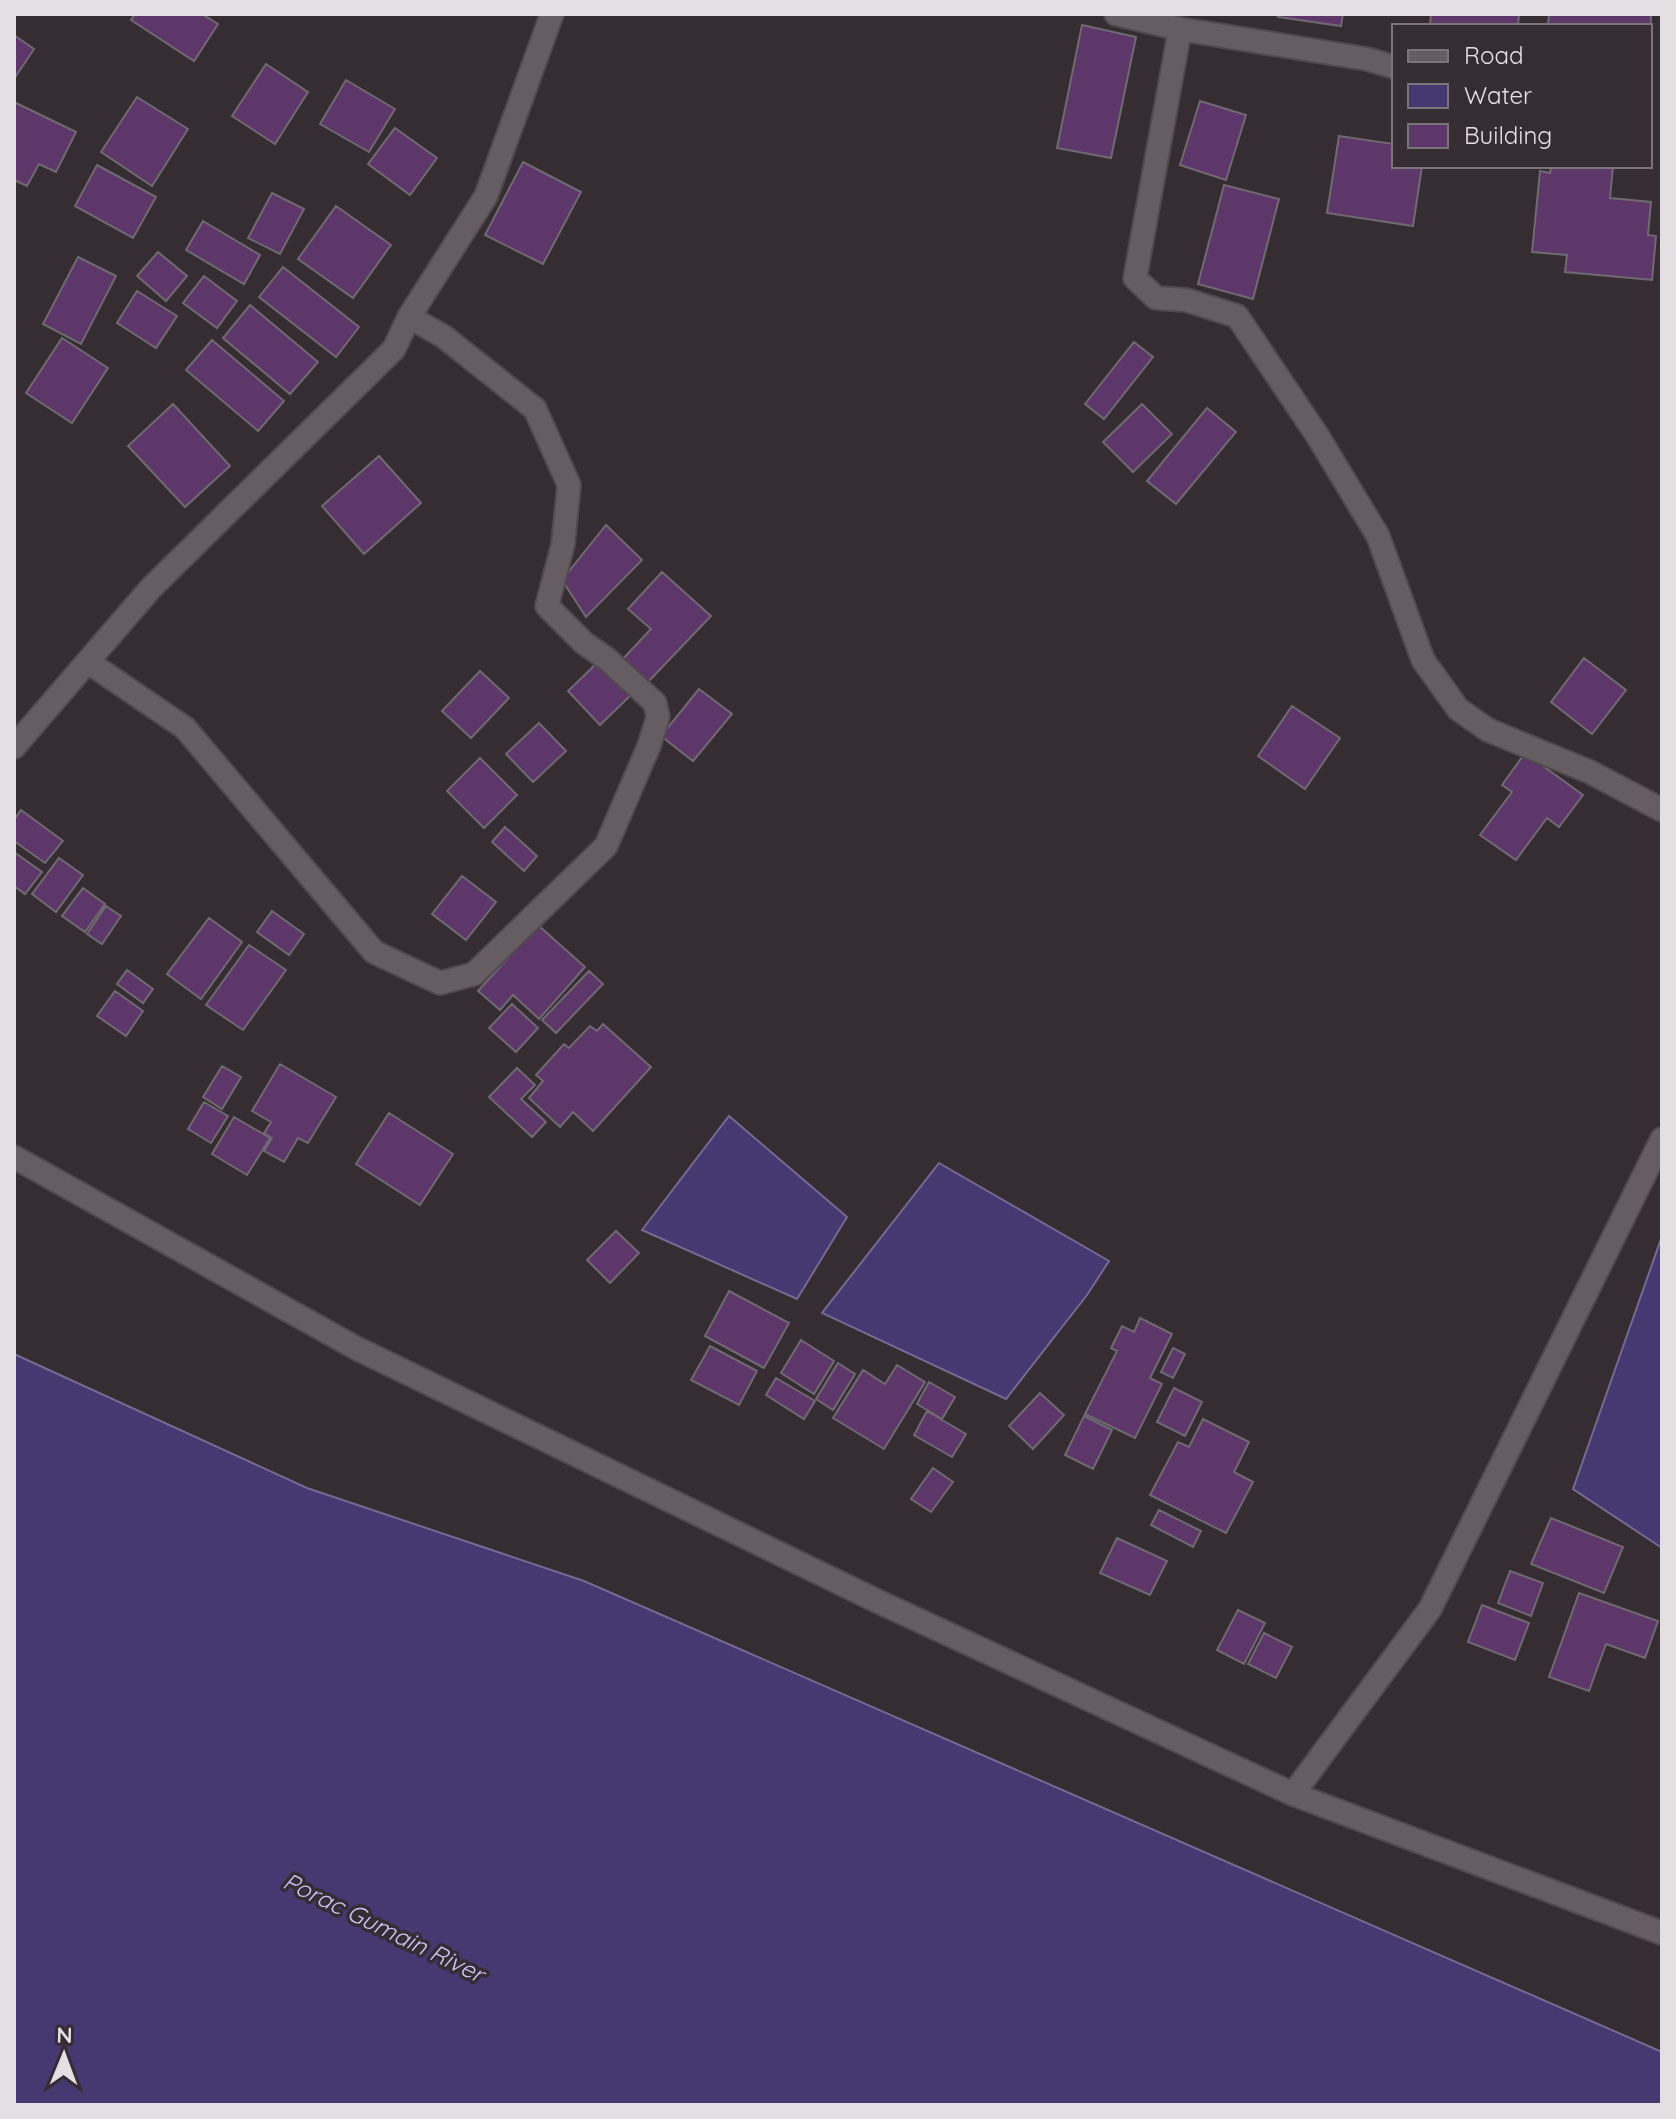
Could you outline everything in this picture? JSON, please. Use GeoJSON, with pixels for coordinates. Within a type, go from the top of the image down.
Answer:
{"type":"FeatureCollection","features":[{"type":"Feature","properties":{"kind":"street"},"geometry":{"type":"LineString","coordinates":[[14,747],[151,588],[394,349],[409,317],[486,196],[552,14]]}},
{"type":"Feature","properties":{"kind":"street"},"geometry":{"type":"LineString","coordinates":[[1116,14],[1180,29],[1367,59],[1392,66]]}},
{"type":"Feature","properties":{"kind":"street"},"geometry":{"type":"LineString","coordinates":[[1180,29],[1135,278],[1156,298],[1186,300],[1237,316],[1317,435],[1378,536],[1423,660],[1458,709],[1488,730],[1590,772],[1662,810]]}},
{"type":"Feature","properties":{"kind":"street"},"geometry":{"type":"LineString","coordinates":[[88,662],[185,728],[374,952],[440,983],[474,974],[606,846],[649,746],[658,717],[655,703],[607,659],[584,643],[547,606],[563,544],[569,485],[535,409],[443,336],[409,317]]}},
{"type":"Feature","properties":{"kind":"street"},"geometry":{"type":"LineString","coordinates":[[1293,1794],[1430,1609],[1662,1139]]}},
{"type":"Feature","properties":{"kind":"street"},"geometry":{"type":"LineString","coordinates":[[14,1157],[356,1348],[877,1601],[1293,1794],[1662,1933]]}},
{"type":"Feature","properties":{"kind":"water"},"geometry":{"type":"Polygon","coordinates":[[[729,1116],[847,1217],[797,1299],[642,1230],[729,1116]]]}},
{"type":"Feature","properties":{"kind":"water"},"geometry":{"type":"Polygon","coordinates":[[[939,1163],[1109,1261],[1087,1295],[1006,1399],[822,1313],[939,1163]]]}},
{"type":"Feature","properties":{"kind":"water"},"geometry":{"type":"Polygon","coordinates":[[[1662,1236],[1662,1548],[1573,1489],[1662,1236]]]}},
{"type":"Feature","properties":{"kind":"water","name":"Porac Gumain River"},"geometry":{"type":"Polygon","coordinates":[[[14,1354],[307,1488],[584,1581],[1662,2052],[1662,2105],[14,2105],[14,1354]]]}},
{"type":"Feature","properties":{"kind":"building"},"geometry":{"type":"Polygon","coordinates":[[[135,14],[202,14],[218,24],[194,61],[131,20],[135,14]]]}},
{"type":"Feature","properties":{"kind":"building"},"geometry":{"type":"Polygon","coordinates":[[[1279,14],[1343,14],[1341,26],[1278,17],[1279,14]]]}},
{"type":"Feature","properties":{"kind":"building"},"geometry":{"type":"Polygon","coordinates":[[[1431,14],[1519,14],[1518,24],[1430,24],[1431,14]]]}},
{"type":"Feature","properties":{"kind":"building"},"geometry":{"type":"Polygon","coordinates":[[[1549,14],[1651,14],[1651,24],[1548,24],[1549,14]]]}},
{"type":"Feature","properties":{"kind":"building"},"geometry":{"type":"Polygon","coordinates":[[[1082,25],[1136,37],[1111,158],[1057,148],[1082,25]]]}},
{"type":"Feature","properties":{"kind":"building"},"geometry":{"type":"Polygon","coordinates":[[[14,35],[34,49],[14,79],[14,35]]]}},
{"type":"Feature","properties":{"kind":"building"},"geometry":{"type":"Polygon","coordinates":[[[266,64],[308,92],[275,144],[232,116],[266,64]]]}},
{"type":"Feature","properties":{"kind":"building"},"geometry":{"type":"Polygon","coordinates":[[[346,80],[395,109],[369,152],[320,124],[346,80]]]}},
{"type":"Feature","properties":{"kind":"building"},"geometry":{"type":"Polygon","coordinates":[[[137,97],[188,129],[152,186],[101,152],[137,97]]]}},
{"type":"Feature","properties":{"kind":"building"},"geometry":{"type":"Polygon","coordinates":[[[1200,101],[1246,115],[1226,180],[1180,165],[1200,101]]]}},
{"type":"Feature","properties":{"kind":"building"},"geometry":{"type":"Polygon","coordinates":[[[14,102],[76,132],[56,172],[39,164],[27,186],[14,180],[14,102]]]}},
{"type":"Feature","properties":{"kind":"building"},"geometry":{"type":"Polygon","coordinates":[[[395,128],[437,158],[410,195],[368,164],[395,128]]]}},
{"type":"Feature","properties":{"kind":"building"},"geometry":{"type":"Polygon","coordinates":[[[1339,136],[1392,144],[1392,168],[1422,168],[1413,226],[1327,213],[1339,136]]]}},
{"type":"Feature","properties":{"kind":"building"},"geometry":{"type":"Polygon","coordinates":[[[523,162],[581,192],[543,264],[485,235],[523,162]]]}},
{"type":"Feature","properties":{"kind":"building"},"geometry":{"type":"Polygon","coordinates":[[[97,165],[156,197],[133,238],[75,206],[97,165]]]}},
{"type":"Feature","properties":{"kind":"building"},"geometry":{"type":"Polygon","coordinates":[[[1551,168],[1613,168],[1610,198],[1651,202],[1648,235],[1656,236],[1652,280],[1565,272],[1567,255],[1532,252],[1540,171],[1550,173],[1551,168]]]}},
{"type":"Feature","properties":{"kind":"building"},"geometry":{"type":"Polygon","coordinates":[[[1224,185],[1279,199],[1253,299],[1198,284],[1224,185]]]}},
{"type":"Feature","properties":{"kind":"building"},"geometry":{"type":"Polygon","coordinates":[[[272,193],[304,209],[280,254],[248,238],[272,193]]]}},
{"type":"Feature","properties":{"kind":"building"},"geometry":{"type":"Polygon","coordinates":[[[336,206],[391,245],[353,298],[298,259],[336,206]]]}},
{"type":"Feature","properties":{"kind":"building"},"geometry":{"type":"Polygon","coordinates":[[[203,221],[260,255],[244,284],[186,250],[203,221]]]}},
{"type":"Feature","properties":{"kind":"building"},"geometry":{"type":"Polygon","coordinates":[[[158,252],[187,276],[166,301],[137,276],[158,252]]]}},
{"type":"Feature","properties":{"kind":"building"},"geometry":{"type":"Polygon","coordinates":[[[78,257],[116,276],[81,344],[43,324],[78,257]]]}},
{"type":"Feature","properties":{"kind":"building"},"geometry":{"type":"Polygon","coordinates":[[[283,267],[359,327],[336,357],[259,297],[283,267]]]}},
{"type":"Feature","properties":{"kind":"building"},"geometry":{"type":"Polygon","coordinates":[[[204,276],[237,301],[217,328],[183,303],[204,276]]]}},
{"type":"Feature","properties":{"kind":"building"},"geometry":{"type":"Polygon","coordinates":[[[137,291],[177,316],[156,348],[117,323],[137,291]]]}},
{"type":"Feature","properties":{"kind":"building"},"geometry":{"type":"Polygon","coordinates":[[[250,305],[318,362],[290,394],[223,338],[250,305]]]}},
{"type":"Feature","properties":{"kind":"building"},"geometry":{"type":"Polygon","coordinates":[[[62,338],[108,368],[72,423],[26,393],[62,338]]]}},
{"type":"Feature","properties":{"kind":"building"},"geometry":{"type":"Polygon","coordinates":[[[212,340],[284,401],[258,431],[186,370],[212,340]]]}},
{"type":"Feature","properties":{"kind":"building"},"geometry":{"type":"Polygon","coordinates":[[[1134,342],[1153,357],[1104,419],[1085,404],[1134,342]]]}},
{"type":"Feature","properties":{"kind":"building"},"geometry":{"type":"Polygon","coordinates":[[[173,404],[230,466],[185,507],[128,446],[173,404]]]}},
{"type":"Feature","properties":{"kind":"building"},"geometry":{"type":"Polygon","coordinates":[[[1142,404],[1172,434],[1133,472],[1103,442],[1142,404]]]}},
{"type":"Feature","properties":{"kind":"building"},"geometry":{"type":"Polygon","coordinates":[[[1207,408],[1236,432],[1176,504],[1147,481],[1207,408]]]}},
{"type":"Feature","properties":{"kind":"building"},"geometry":{"type":"Polygon","coordinates":[[[379,456],[421,503],[364,554],[322,506],[379,456]]]}},
{"type":"Feature","properties":{"kind":"building"},"geometry":{"type":"Polygon","coordinates":[[[606,525],[642,560],[586,617],[562,580],[606,525]]]}},
{"type":"Feature","properties":{"kind":"building"},"geometry":{"type":"Polygon","coordinates":[[[662,572],[711,616],[646,684],[621,661],[651,629],[628,609],[662,572]]]}},
{"type":"Feature","properties":{"kind":"building"},"geometry":{"type":"Polygon","coordinates":[[[1584,658],[1626,690],[1592,734],[1551,702],[1584,658]]]}},
{"type":"Feature","properties":{"kind":"building"},"geometry":{"type":"Polygon","coordinates":[[[598,662],[630,696],[600,725],[568,691],[598,662]]]}},
{"type":"Feature","properties":{"kind":"building"},"geometry":{"type":"Polygon","coordinates":[[[480,671],[509,698],[471,738],[442,711],[480,671]]]}},
{"type":"Feature","properties":{"kind":"building"},"geometry":{"type":"Polygon","coordinates":[[[699,689],[732,714],[693,761],[661,736],[699,689]]]}},
{"type":"Feature","properties":{"kind":"building"},"geometry":{"type":"Polygon","coordinates":[[[1292,706],[1340,738],[1305,789],[1258,756],[1292,706]]]}},
{"type":"Feature","properties":{"kind":"building"},"geometry":{"type":"Polygon","coordinates":[[[539,723],[566,751],[533,782],[506,754],[539,723]]]}},
{"type":"Feature","properties":{"kind":"building"},"geometry":{"type":"Polygon","coordinates":[[[1525,753],[1583,795],[1559,827],[1547,818],[1516,860],[1480,835],[1512,792],[1502,785],[1525,753]]]}},
{"type":"Feature","properties":{"kind":"building"},"geometry":{"type":"Polygon","coordinates":[[[480,758],[517,795],[484,828],[447,791],[480,758]]]}},
{"type":"Feature","properties":{"kind":"building"},"geometry":{"type":"Polygon","coordinates":[[[21,810],[63,841],[45,863],[14,841],[14,820],[21,810]]]}},
{"type":"Feature","properties":{"kind":"building"},"geometry":{"type":"Polygon","coordinates":[[[505,827],[537,856],[524,871],[492,842],[505,827]]]}},
{"type":"Feature","properties":{"kind":"building"},"geometry":{"type":"Polygon","coordinates":[[[14,852],[42,872],[25,894],[14,886],[14,852]]]}},
{"type":"Feature","properties":{"kind":"building"},"geometry":{"type":"Polygon","coordinates":[[[59,858],[83,875],[56,912],[32,894],[59,858]]]}},
{"type":"Feature","properties":{"kind":"building"},"geometry":{"type":"Polygon","coordinates":[[[462,876],[496,902],[466,940],[432,914],[462,876]]]}},
{"type":"Feature","properties":{"kind":"building"},"geometry":{"type":"Polygon","coordinates":[[[83,888],[105,904],[85,932],[62,916],[83,888]]]}},
{"type":"Feature","properties":{"kind":"building"},"geometry":{"type":"Polygon","coordinates":[[[106,906],[121,916],[102,944],[87,934],[106,906]]]}},
{"type":"Feature","properties":{"kind":"building"},"geometry":{"type":"Polygon","coordinates":[[[272,911],[304,934],[289,955],[257,932],[272,911]]]}},
{"type":"Feature","properties":{"kind":"building"},"geometry":{"type":"Polygon","coordinates":[[[209,918],[242,942],[201,999],[167,974],[209,918]]]}},
{"type":"Feature","properties":{"kind":"building"},"geometry":{"type":"Polygon","coordinates":[[[538,925],[585,967],[539,1019],[513,995],[500,1010],[478,991],[538,925]]]}},
{"type":"Feature","properties":{"kind":"building"},"geometry":{"type":"Polygon","coordinates":[[[249,945],[286,970],[243,1030],[206,1005],[249,945]]]}},
{"type":"Feature","properties":{"kind":"building"},"geometry":{"type":"Polygon","coordinates":[[[127,970],[153,989],[143,1003],[117,984],[127,970]]]}},
{"type":"Feature","properties":{"kind":"building"},"geometry":{"type":"Polygon","coordinates":[[[589,971],[603,984],[556,1033],[542,1020],[589,971]]]}},
{"type":"Feature","properties":{"kind":"building"},"geometry":{"type":"Polygon","coordinates":[[[115,991],[143,1011],[126,1036],[97,1016],[115,991]]]}},
{"type":"Feature","properties":{"kind":"building"},"geometry":{"type":"Polygon","coordinates":[[[512,1004],[538,1028],[516,1052],[489,1028],[512,1004]]]}},
{"type":"Feature","properties":{"kind":"building"},"geometry":{"type":"Polygon","coordinates":[[[603,1024],[651,1067],[593,1131],[573,1112],[560,1127],[529,1098],[543,1081],[536,1075],[564,1044],[569,1048],[590,1026],[597,1031],[603,1024]]]}},
{"type":"Feature","properties":{"kind":"building"},"geometry":{"type":"Polygon","coordinates":[[[280,1064],[336,1097],[308,1143],[298,1138],[284,1162],[264,1151],[272,1138],[264,1133],[271,1122],[252,1111],[280,1064]]]}},
{"type":"Feature","properties":{"kind":"building"},"geometry":{"type":"Polygon","coordinates":[[[222,1066],[241,1077],[222,1109],[203,1097],[222,1066]]]}},
{"type":"Feature","properties":{"kind":"building"},"geometry":{"type":"Polygon","coordinates":[[[517,1068],[535,1085],[521,1099],[546,1122],[532,1137],[489,1097],[517,1068]]]}},
{"type":"Feature","properties":{"kind":"building"},"geometry":{"type":"Polygon","coordinates":[[[204,1102],[228,1116],[211,1143],[188,1129],[204,1102]]]}},
{"type":"Feature","properties":{"kind":"building"},"geometry":{"type":"Polygon","coordinates":[[[389,1113],[453,1154],[420,1205],[356,1164],[389,1113]]]}},
{"type":"Feature","properties":{"kind":"building"},"geometry":{"type":"Polygon","coordinates":[[[234,1117],[270,1138],[247,1175],[212,1154],[234,1117]]]}},
{"type":"Feature","properties":{"kind":"building"},"geometry":{"type":"Polygon","coordinates":[[[616,1231],[639,1253],[610,1283],[587,1260],[616,1231]]]}},
{"type":"Feature","properties":{"kind":"building"},"geometry":{"type":"Polygon","coordinates":[[[729,1291],[789,1323],[764,1368],[705,1336],[729,1291]]]}},
{"type":"Feature","properties":{"kind":"building"},"geometry":{"type":"Polygon","coordinates":[[[1140,1318],[1172,1334],[1150,1378],[1162,1384],[1135,1438],[1085,1414],[1117,1351],[1111,1348],[1122,1326],[1134,1332],[1140,1318]]]}},
{"type":"Feature","properties":{"kind":"building"},"geometry":{"type":"Polygon","coordinates":[[[801,1340],[834,1361],[814,1394],[781,1373],[801,1340]]]}},
{"type":"Feature","properties":{"kind":"building"},"geometry":{"type":"Polygon","coordinates":[[[710,1346],[757,1371],[739,1405],[691,1380],[710,1346]]]}},
{"type":"Feature","properties":{"kind":"building"},"geometry":{"type":"Polygon","coordinates":[[[1173,1348],[1185,1354],[1173,1378],[1161,1372],[1173,1348]]]}},
{"type":"Feature","properties":{"kind":"building"},"geometry":{"type":"Polygon","coordinates":[[[838,1363],[855,1374],[833,1410],[816,1399],[838,1363]]]}},
{"type":"Feature","properties":{"kind":"building"},"geometry":{"type":"Polygon","coordinates":[[[897,1365],[925,1382],[884,1449],[833,1418],[863,1370],[885,1384],[897,1365]]]}},
{"type":"Feature","properties":{"kind":"building"},"geometry":{"type":"Polygon","coordinates":[[[776,1378],[815,1401],[804,1419],[766,1395],[776,1378]]]}},
{"type":"Feature","properties":{"kind":"building"},"geometry":{"type":"Polygon","coordinates":[[[929,1382],[955,1397],[942,1419],[917,1404],[929,1382]]]}},
{"type":"Feature","properties":{"kind":"building"},"geometry":{"type":"Polygon","coordinates":[[[1174,1388],[1202,1402],[1185,1436],[1157,1422],[1174,1388]]]}},
{"type":"Feature","properties":{"kind":"building"},"geometry":{"type":"Polygon","coordinates":[[[1040,1393],[1064,1415],[1033,1449],[1009,1426],[1040,1393]]]}},
{"type":"Feature","properties":{"kind":"building"},"geometry":{"type":"Polygon","coordinates":[[[927,1411],[966,1434],[952,1457],[914,1435],[927,1411]]]}},
{"type":"Feature","properties":{"kind":"building"},"geometry":{"type":"Polygon","coordinates":[[[1084,1416],[1112,1430],[1093,1469],[1065,1455],[1084,1416]]]}},
{"type":"Feature","properties":{"kind":"building"},"geometry":{"type":"Polygon","coordinates":[[[1203,1419],[1249,1442],[1234,1472],[1253,1482],[1226,1533],[1150,1495],[1178,1442],[1189,1447],[1203,1419]]]}},
{"type":"Feature","properties":{"kind":"building"},"geometry":{"type":"Polygon","coordinates":[[[933,1468],[953,1482],[931,1512],[911,1499],[933,1468]]]}},
{"type":"Feature","properties":{"kind":"building"},"geometry":{"type":"Polygon","coordinates":[[[1159,1510],[1201,1531],[1193,1547],[1151,1525],[1159,1510]]]}},
{"type":"Feature","properties":{"kind":"building"},"geometry":{"type":"Polygon","coordinates":[[[1551,1518],[1623,1547],[1604,1593],[1531,1564],[1551,1518]]]}},
{"type":"Feature","properties":{"kind":"building"},"geometry":{"type":"Polygon","coordinates":[[[1117,1538],[1167,1561],[1150,1595],[1100,1573],[1117,1538]]]}},
{"type":"Feature","properties":{"kind":"building"},"geometry":{"type":"Polygon","coordinates":[[[1510,1571],[1543,1583],[1531,1616],[1498,1603],[1510,1571]]]}},
{"type":"Feature","properties":{"kind":"building"},"geometry":{"type":"Polygon","coordinates":[[[1579,1593],[1658,1621],[1645,1658],[1606,1644],[1589,1691],[1549,1677],[1579,1593]]]}},
{"type":"Feature","properties":{"kind":"building"},"geometry":{"type":"Polygon","coordinates":[[[1482,1605],[1529,1623],[1515,1660],[1468,1642],[1482,1605]]]}},
{"type":"Feature","properties":{"kind":"building"},"geometry":{"type":"Polygon","coordinates":[[[1238,1610],[1265,1623],[1244,1664],[1217,1650],[1238,1610]]]}},
{"type":"Feature","properties":{"kind":"building"},"geometry":{"type":"Polygon","coordinates":[[[1264,1633],[1292,1647],[1276,1678],[1248,1664],[1264,1633]]]}}]}
